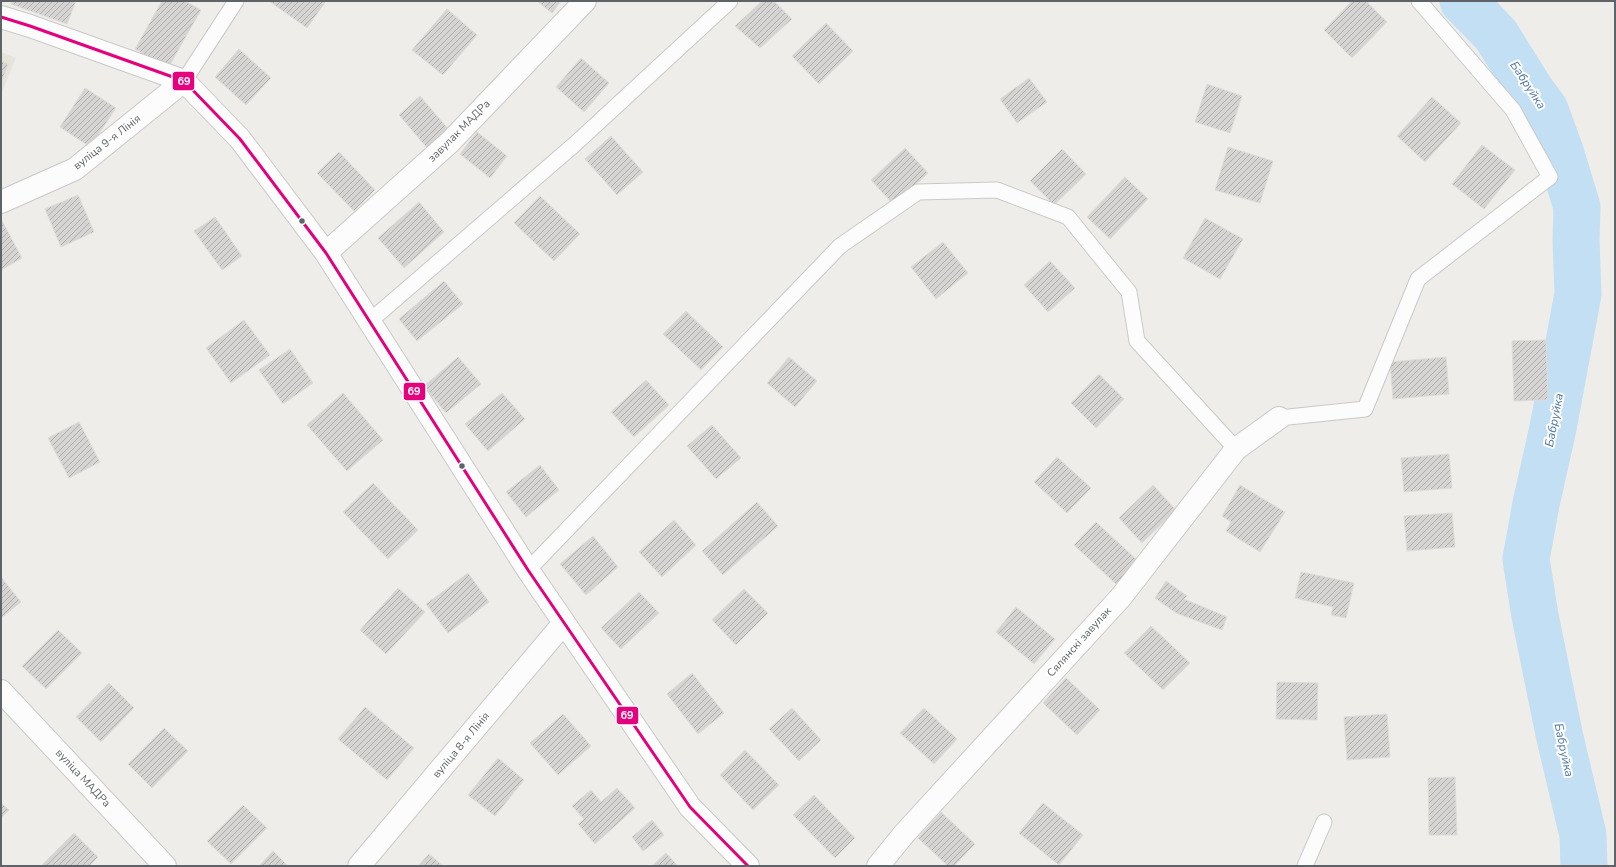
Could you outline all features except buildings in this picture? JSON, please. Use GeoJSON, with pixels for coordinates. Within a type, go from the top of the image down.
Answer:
{"type":"FeatureCollection","features":[{"type":"Feature","properties":{"kind":"street","name":"завулак МАДРа"},"geometry":{"type":"LineString","coordinates":[[326,253],[450,142],[585,1]]}},
{"type":"Feature","properties":{"kind":"street"},"geometry":{"type":"LineString","coordinates":[[1,17],[184,81],[240,139],[326,253],[563,624],[690,807],[748,866]]}},
{"type":"Feature","properties":{"kind":"street","name":"вуліца 9-я Лінія"},"geometry":{"type":"LineString","coordinates":[[1,202],[75,169],[184,81]]}},
{"type":"Feature","properties":{"kind":"street","name":"Сялянскі завулак"},"geometry":{"type":"LineString","coordinates":[[878,866],[904,834],[1121,597],[1236,449],[1278,418]]}},
{"type":"Feature","properties":{"kind":"street","name":"вуліца 8-я Лінія"},"geometry":{"type":"LineString","coordinates":[[359,866],[563,624]]}},
{"type":"Feature","properties":{"kind":"street","name":"вуліца МАДРа"},"geometry":{"type":"LineString","coordinates":[[1,691],[165,866]]}},
{"type":"Feature","properties":{"kind":"lane"},"geometry":{"type":"LineString","coordinates":[[184,81],[236,1]]}},
{"type":"Feature","properties":{"kind":"lane"},"geometry":{"type":"LineString","coordinates":[[370,321],[575,144],[730,1]]}},
{"type":"Feature","properties":{"kind":"lane"},"geometry":{"type":"LineString","coordinates":[[1278,418],[1365,409],[1418,278],[1550,176],[1513,110],[1419,1]]}},
{"type":"Feature","properties":{"kind":"lane"},"geometry":{"type":"LineString","coordinates":[[528,570],[840,246],[918,192],[997,190],[1068,217],[1129,292],[1137,341],[1236,449]]}},
{"type":"Feature","properties":{"kind":"lane"},"geometry":{"type":"LineString","coordinates":[[1305,866],[1324,822]]}},
{"type":"Feature","properties":{"kind":"shaded area"},"geometry":{"type":"Polygon","coordinates":[[[1,52],[16,58],[1,94],[1,52]]]}},
{"type":"Feature","properties":{"kind":"waterway","name":"Бабруйка"},"geometry":{"type":"LineString","coordinates":[[1463,1],[1496,35],[1531,91],[1545,110],[1560,151],[1577,207],[1576,240],[1578,294],[1553,428],[1536,504],[1526,559],[1535,616],[1560,738],[1583,835],[1584,866]]}},
{"type":"Feature","properties":{"kind":"transit line","name":"69"},"geometry":{"type":"LineString","coordinates":[[1,17],[184,81],[240,139],[326,253],[528,570],[690,807],[748,866]]}}]}
